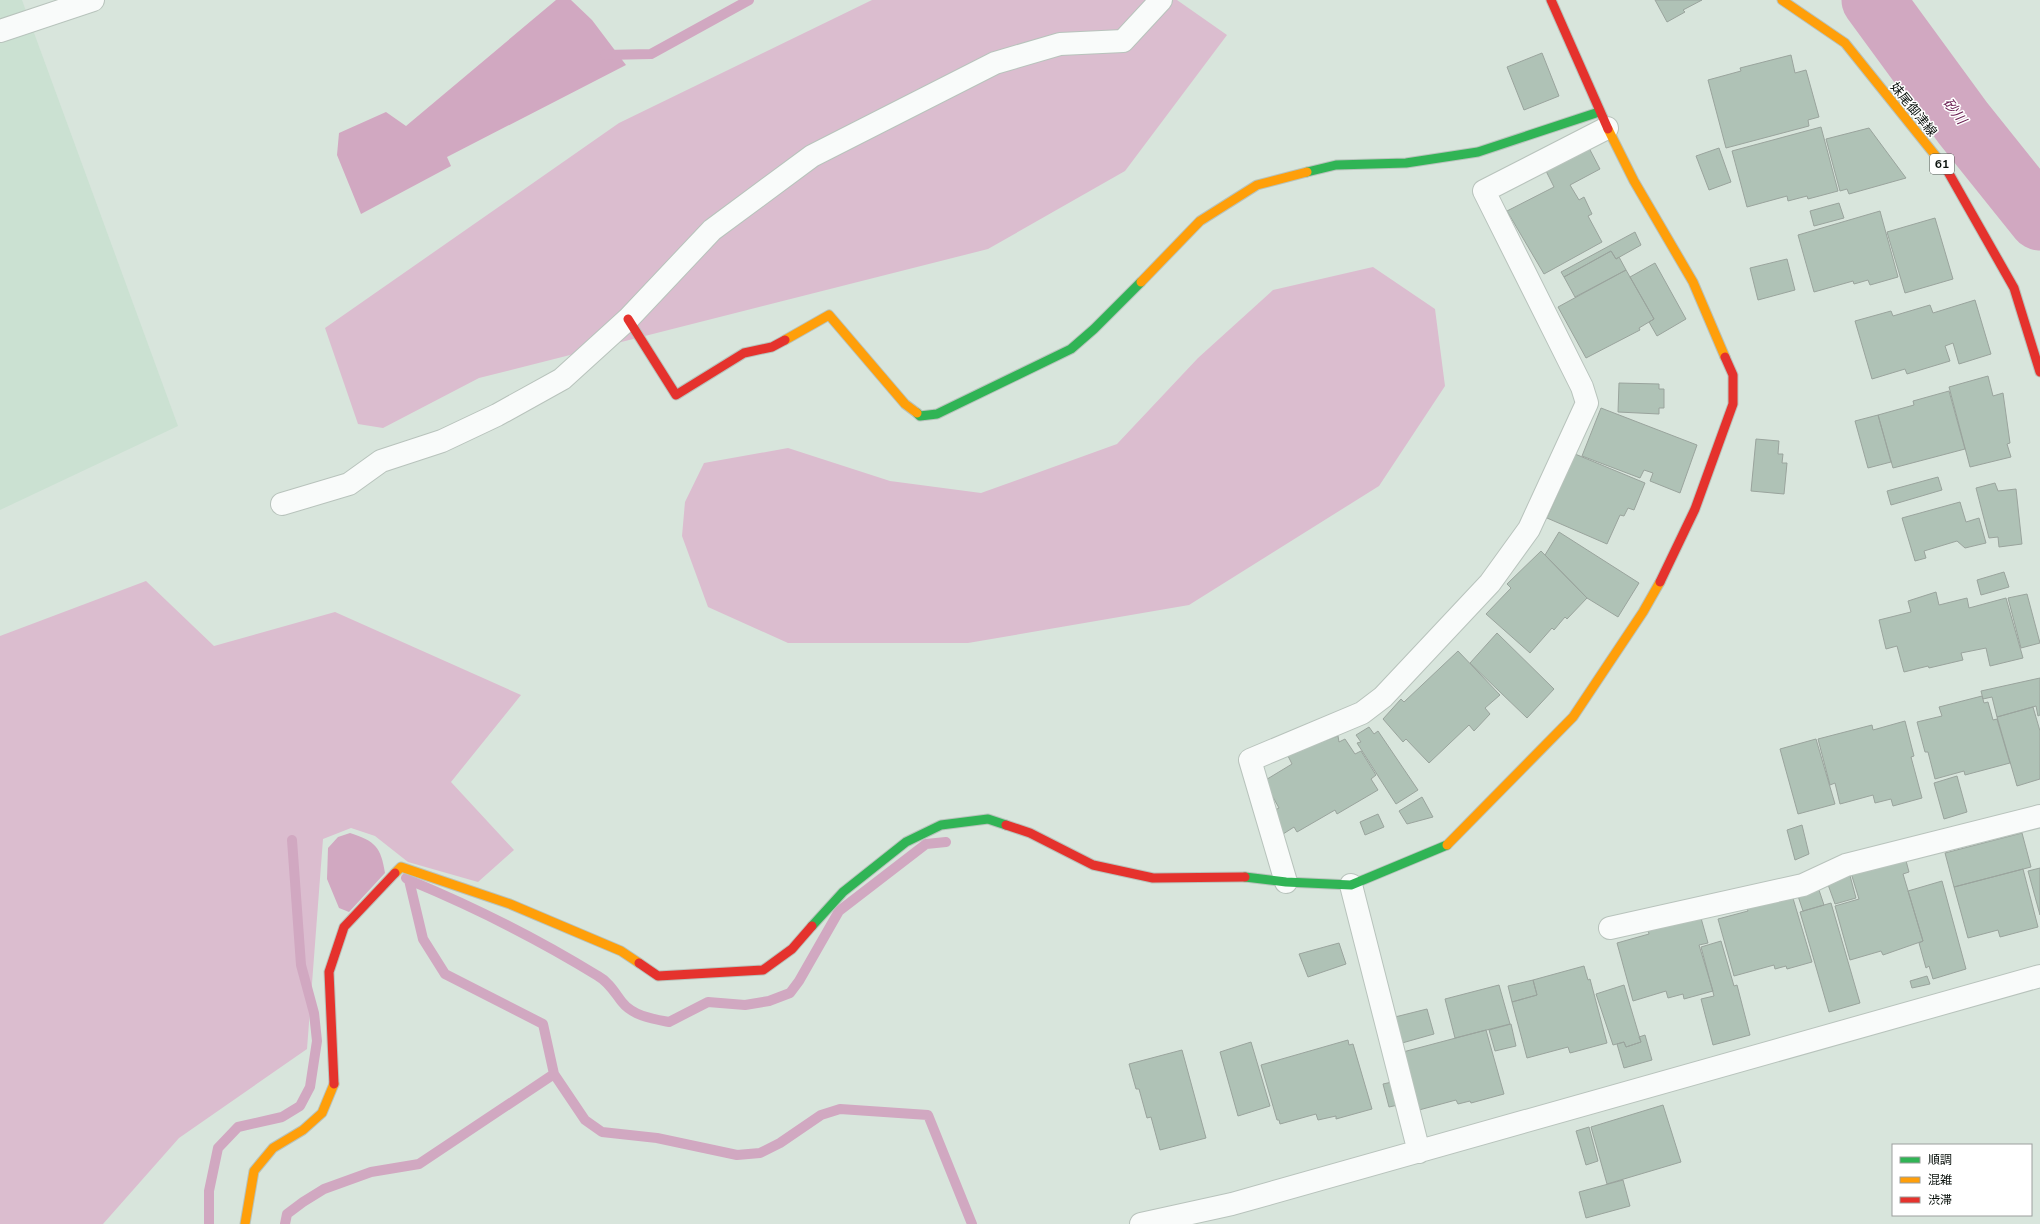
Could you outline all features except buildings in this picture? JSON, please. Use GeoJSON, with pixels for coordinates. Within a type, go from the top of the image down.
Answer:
{"type":"FeatureCollection","features":[{"type":"Feature","properties":{"kind":"street"},"geometry":{"type":"LineString","coordinates":[[0,31],[58,5],[93,0]]}},
{"type":"Feature","properties":{"kind":"street"},"geometry":{"type":"LineString","coordinates":[[282,504],[349,484],[381,461],[442,441],[497,415],[562,379],[628,319],[712,230],[812,156],[995,63],[1060,44],[1123,41],[1160,0]]}},
{"type":"Feature","properties":{"kind":"street"},"geometry":{"type":"LineString","coordinates":[[245,1224],[254,1171],[273,1148],[303,1130],[322,1113],[334,1084],[329,972],[344,927],[401,866],[510,904],[621,951],[658,976],[763,970],[792,949],[843,892],[906,842],[941,825],[988,819],[1030,833],[1093,865],[1154,878],[1234,876],[1286,882],[1351,884],[1446,846],[1573,717],[1643,612],[1666,571],[1695,509],[1732,404],[1734,375],[1693,282],[1634,181],[1603,120],[1551,0]]}},
{"type":"Feature","properties":{"kind":"street","name":"妹尾御津線"},"geometry":{"type":"LineString","coordinates":[[1782,0],[1845,43],[1950,174],[2014,288],[2040,372]]}},
{"type":"Feature","properties":{"kind":"street"},"geometry":{"type":"LineString","coordinates":[[628,319],[676,395],[744,353],[772,347],[829,315],[905,404],[920,416],[937,414],[1071,349],[1094,329],[1200,221],[1256,185],[1336,165],[1406,163],[1478,152],[1603,120]]}},
{"type":"Feature","properties":{"kind":"street"},"geometry":{"type":"LineString","coordinates":[[1286,882],[1250,760],[1362,713],[1383,697],[1490,583],[1529,528],[1587,403],[1582,387],[1484,191],[1603,120]]}},
{"type":"Feature","properties":{"kind":"street"},"geometry":{"type":"LineString","coordinates":[[1610,928],[1802,884],[1846,865],[2040,816]]}},
{"type":"Feature","properties":{"kind":"street"},"geometry":{"type":"LineString","coordinates":[[1351,884],[1420,1152]]}},
{"type":"Feature","properties":{"kind":"street"},"geometry":{"type":"LineString","coordinates":[[1141,1224],[1232,1204],[2040,976]]}},
{"type":"Feature","properties":{"kind":"shaded area"},"geometry":{"type":"Polygon","coordinates":[[[0,0],[22,0],[178,426],[0,510],[0,0]]]}},
{"type":"Feature","properties":{"kind":"shaded area"},"geometry":{"type":"Polygon","coordinates":[[[556,0],[571,0],[592,20],[626,65],[447,157],[451,166],[361,214],[337,155],[339,133],[386,112],[406,126],[556,0]]]}},
{"type":"Feature","properties":{"kind":"shaded area"},"geometry":{"type":"Polygon","coordinates":[[[872,0],[1177,0],[1227,35],[1125,171],[988,249],[479,378],[383,428],[358,424],[325,328],[619,123],[872,0]]]}},
{"type":"Feature","properties":{"kind":"shaded area"},"geometry":{"type":"Polygon","coordinates":[[[1373,267],[1435,309],[1445,386],[1379,486],[1189,605],[968,643],[788,643],[708,607],[682,536],[685,502],[704,463],[788,448],[890,481],[981,493],[1117,444],[1198,358],[1273,290],[1373,267]]]}},
{"type":"Feature","properties":{"kind":"shaded area"},"geometry":{"type":"Polygon","coordinates":[[[146,581],[214,646],[335,612],[521,695],[451,782],[514,850],[478,882],[408,862],[375,836],[351,828],[323,839],[307,1049],[179,1138],[103,1224],[0,1224],[0,636],[146,581]]]}},
{"type":"Feature","properties":{"kind":"shaded area"},"geometry":{"type":"Polygon","coordinates":[[[350,833],[371,842],[375,846],[379,851],[385,873],[349,912],[339,908],[327,879],[328,848],[338,837],[350,833]]]}},
{"type":"Feature","properties":{"kind":"waterway"},"geometry":{"type":"LineString","coordinates":[[605,55],[651,54],[749,0]]}},
{"type":"Feature","properties":{"kind":"waterway","name":"砂川"},"geometry":{"type":"LineString","coordinates":[[1873,0],[1963,123],[2040,219]]}},
{"type":"Feature","properties":{"kind":"waterway"},"geometry":{"type":"LineString","coordinates":[[209,1224],[209,1191],[218,1148],[238,1127],[282,1117],[300,1106],[310,1087],[317,1041],[314,1013],[301,965],[292,840]]}},
{"type":"Feature","properties":{"kind":"waterway"},"geometry":{"type":"LineString","coordinates":[[409,880],[482,912],[529,936],[602,978],[612,988],[622,1002],[632,1011],[656,1020],[669,1022],[708,1002],[745,1005],[769,1001],[790,993],[799,981],[839,911],[926,844],[946,842]]}},
{"type":"Feature","properties":{"kind":"waterway"},"geometry":{"type":"LineString","coordinates":[[406,878],[409,880],[423,939],[445,974],[543,1024],[554,1074]]}},
{"type":"Feature","properties":{"kind":"waterway"},"geometry":{"type":"LineString","coordinates":[[285,1224],[287,1214],[324,1189],[371,1172],[419,1164],[554,1074],[585,1120],[602,1132],[657,1138],[737,1155],[760,1153],[780,1143],[821,1115],[840,1109],[928,1115],[972,1224]]}},
{"type":"Feature","properties":{"kind":"traffic: fast"},"geometry":{"type":"LineString","coordinates":[[1307,172],[1336,165],[1406,163],[1478,152],[1599,112]]}},
{"type":"Feature","properties":{"kind":"traffic: fast"},"geometry":{"type":"LineString","coordinates":[[917,413],[920,416],[937,414],[1071,349],[1094,329],[1141,282]]}},
{"type":"Feature","properties":{"kind":"traffic: fast"},"geometry":{"type":"LineString","coordinates":[[812,926],[843,892],[906,842],[941,825],[988,819],[1006,825]]}},
{"type":"Feature","properties":{"kind":"traffic: fast"},"geometry":{"type":"LineString","coordinates":[[1245,877],[1286,882],[1351,885],[1447,845]]}},
{"type":"Feature","properties":{"kind":"traffic: slow"},"geometry":{"type":"LineString","coordinates":[[1782,0],[1845,43],[1947,170]]}},
{"type":"Feature","properties":{"kind":"traffic: slow"},"geometry":{"type":"LineString","coordinates":[[1608,129],[1634,181],[1693,282],[1725,357]]}},
{"type":"Feature","properties":{"kind":"traffic: slow"},"geometry":{"type":"LineString","coordinates":[[1141,282],[1200,221],[1257,185],[1307,172]]}},
{"type":"Feature","properties":{"kind":"traffic: slow"},"geometry":{"type":"LineString","coordinates":[[785,340],[829,315],[905,404],[917,413]]}},
{"type":"Feature","properties":{"kind":"traffic: slow"},"geometry":{"type":"LineString","coordinates":[[1447,845],[1573,717],[1643,612],[1660,582]]}},
{"type":"Feature","properties":{"kind":"traffic: slow"},"geometry":{"type":"LineString","coordinates":[[395,873],[401,867],[510,904],[621,951],[639,963]]}},
{"type":"Feature","properties":{"kind":"traffic: slow"},"geometry":{"type":"LineString","coordinates":[[245,1224],[254,1171],[273,1148],[303,1130],[322,1113],[334,1084]]}},
{"type":"Feature","properties":{"kind":"traffic: jam"},"geometry":{"type":"LineString","coordinates":[[1551,0],[1608,129]]}},
{"type":"Feature","properties":{"kind":"traffic: jam"},"geometry":{"type":"LineString","coordinates":[[1947,170],[2014,288],[2040,372]]}},
{"type":"Feature","properties":{"kind":"traffic: jam"},"geometry":{"type":"LineString","coordinates":[[628,319],[676,395],[744,353],[772,347],[785,340]]}},
{"type":"Feature","properties":{"kind":"traffic: jam"},"geometry":{"type":"LineString","coordinates":[[1660,582],[1695,509],[1733,404],[1733,375],[1725,357]]}},
{"type":"Feature","properties":{"kind":"traffic: jam"},"geometry":{"type":"LineString","coordinates":[[1006,825],[1030,833],[1093,865],[1153,878],[1245,877]]}},
{"type":"Feature","properties":{"kind":"traffic: jam"},"geometry":{"type":"LineString","coordinates":[[334,1084],[329,972],[344,927],[395,873]]}},
{"type":"Feature","properties":{"kind":"traffic: jam"},"geometry":{"type":"LineString","coordinates":[[639,963],[658,976],[763,970],[792,949],[812,926]]}}]}
